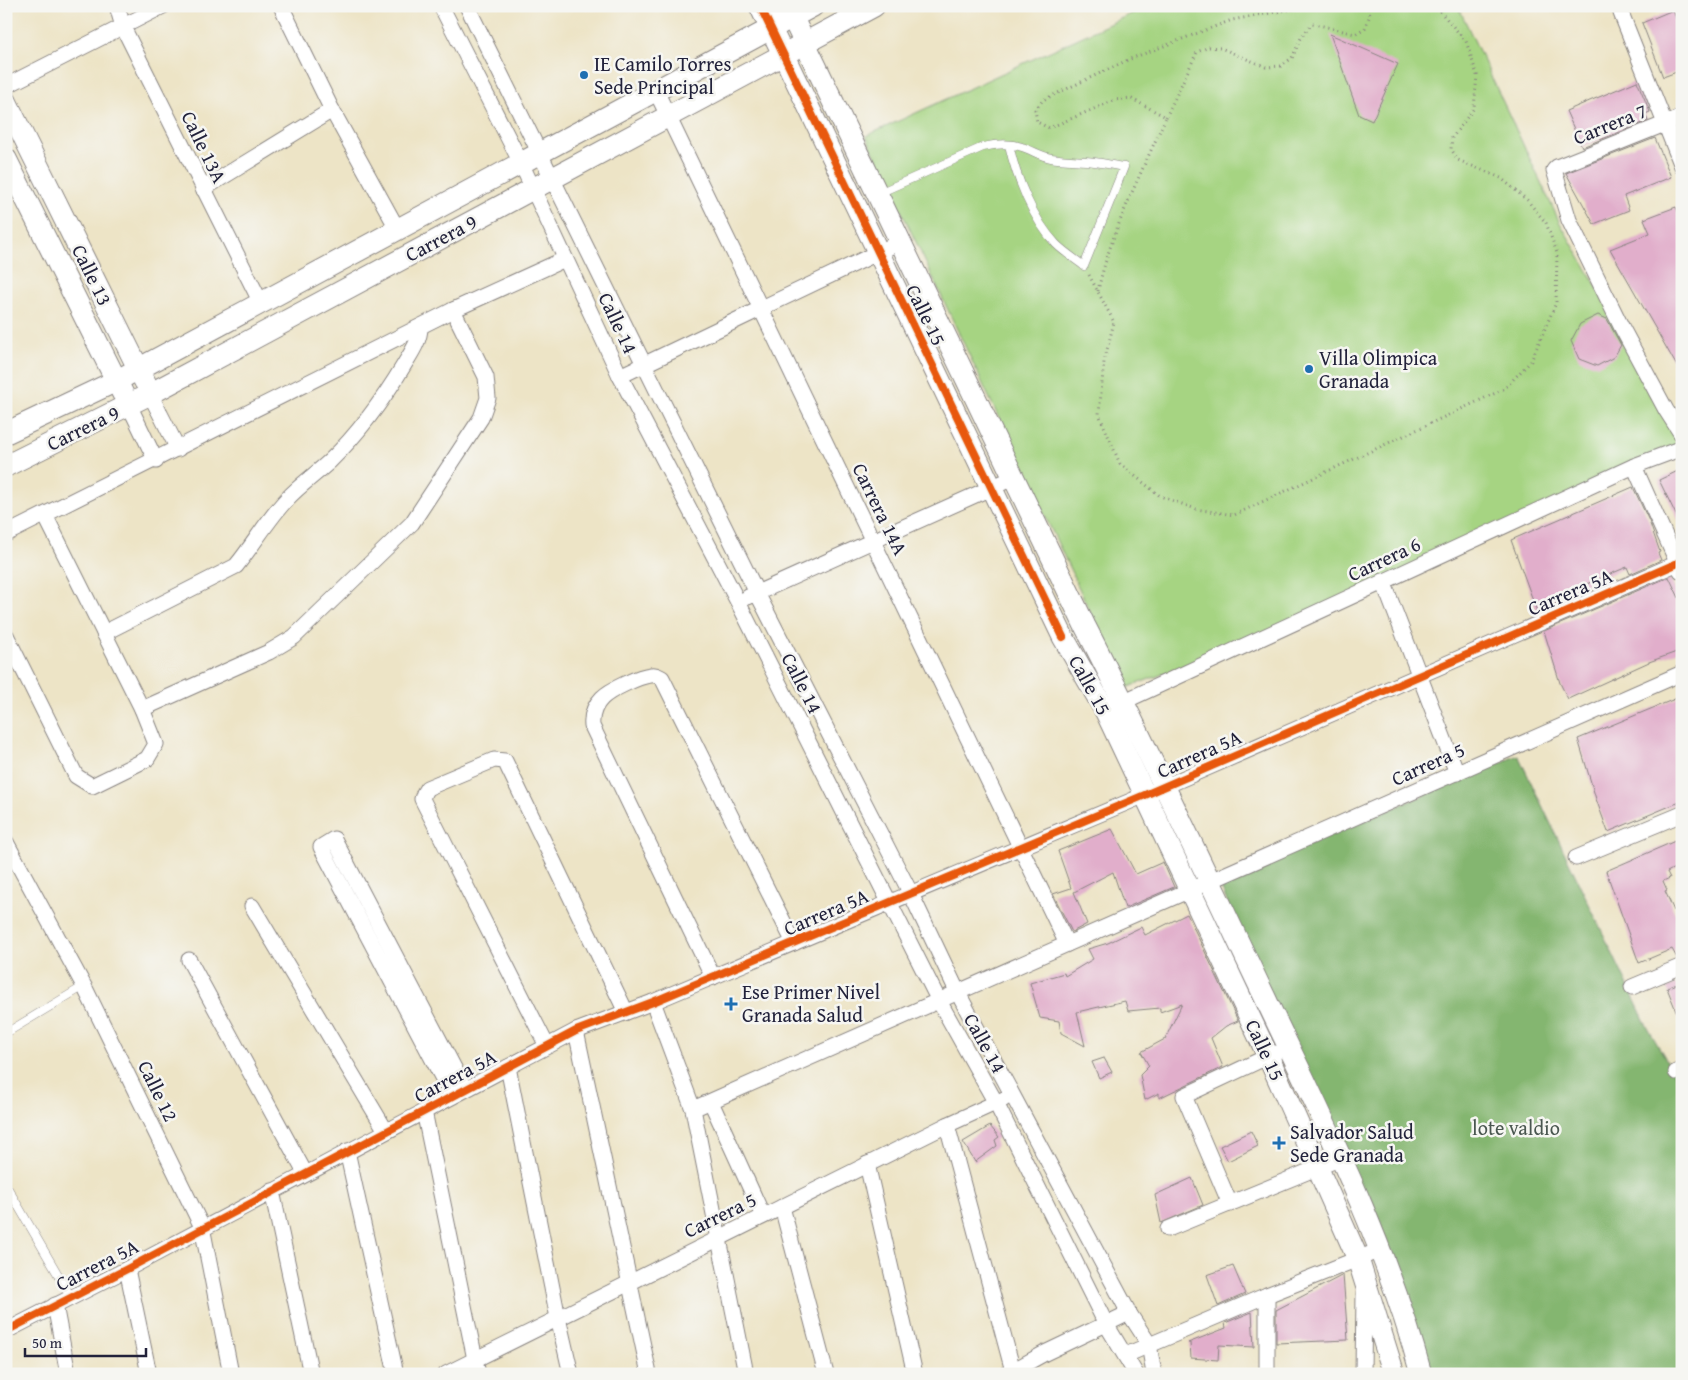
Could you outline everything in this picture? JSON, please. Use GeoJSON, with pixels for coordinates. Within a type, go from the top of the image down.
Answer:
{"type":"FeatureCollection","features":[{"type":"Feature","properties":{"kind":"street","name":"Calle 13A"},"geometry":{"type":"LineString","coordinates":[[116,6],[123,27],[261,303]]}},
{"type":"Feature","properties":{"kind":"street"},"geometry":{"type":"LineString","coordinates":[[6,86],[163,6]]}},
{"type":"Feature","properties":{"kind":"street"},"geometry":{"type":"LineString","coordinates":[[281,6],[332,110],[398,230]]}},
{"type":"Feature","properties":{"kind":"street","name":"Calle 14"},"geometry":{"type":"LineString","coordinates":[[441,6],[521,163],[620,376],[738,602],[939,1001],[996,1103],[1106,1324],[1136,1374]]}},
{"type":"Feature","properties":{"kind":"street","name":"Calle 14"},"geometry":{"type":"LineString","coordinates":[[467,6],[757,593],[911,894],[958,993],[1130,1313],[1150,1344],[1154,1374]]}},
{"type":"Feature","properties":{"kind":"street","name":"Calle 15"},"geometry":{"type":"LineString","coordinates":[[760,6],[1063,637],[1114,706],[1164,786],[1341,1158],[1380,1250],[1416,1354],[1421,1374]]}},
{"type":"Feature","properties":{"kind":"street","name":"Carrera 9"},"geometry":{"type":"LineString","coordinates":[[6,433],[116,381],[398,230],[771,29],[789,12],[814,6]]}},
{"type":"Feature","properties":{"kind":"street","name":"Carrera 9"},"geometry":{"type":"LineString","coordinates":[[6,466],[150,394],[874,6]]}},
{"type":"Feature","properties":{"kind":"street"},"geometry":{"type":"LineString","coordinates":[[1622,6],[1621,13],[1682,166]]}},
{"type":"Feature","properties":{"kind":"street","name":"Calle 15"},"geometry":{"type":"LineString","coordinates":[[789,12],[1085,626],[1145,795],[1268,1056],[1361,1266],[1394,1374]]}},
{"type":"Feature","properties":{"kind":"street","name":"Carrera 14A"},"geometry":{"type":"LineString","coordinates":[[656,91],[1067,944]]}},
{"type":"Feature","properties":{"kind":"street","name":"Calle 13"},"geometry":{"type":"LineString","coordinates":[[6,102],[178,448]]}},
{"type":"Feature","properties":{"kind":"street"},"geometry":{"type":"LineString","coordinates":[[203,189],[332,110]]}},
{"type":"Feature","properties":{"kind":"street","name":"Carrera 7"},"geometry":{"type":"LineString","coordinates":[[1682,117],[1557,167],[1554,170],[1569,220],[1622,328],[1666,410],[1682,434]]}},
{"type":"Feature","properties":{"kind":"street","name":"Calle 13"},"geometry":{"type":"LineString","coordinates":[[6,159],[156,460]]}},
{"type":"Feature","properties":{"kind":"street"},"geometry":{"type":"LineString","coordinates":[[620,376],[900,242]]}},
{"type":"Feature","properties":{"kind":"street"},"geometry":{"type":"LineString","coordinates":[[6,534],[453,310],[565,259]]}},
{"type":"Feature","properties":{"kind":"street"},"geometry":{"type":"LineString","coordinates":[[142,708],[269,652],[294,636],[412,523],[481,418],[488,398],[486,377],[453,310]]}},
{"type":"Feature","properties":{"kind":"street"},"geometry":{"type":"LineString","coordinates":[[104,633],[236,566],[286,500],[341,450],[371,415],[391,388],[412,351],[418,338],[420,327]]}},
{"type":"Feature","properties":{"kind":"street","name":"Carrera 6"},"geometry":{"type":"LineString","coordinates":[[1114,706],[1634,466],[1682,448]]}},
{"type":"Feature","properties":{"kind":"street"},"geometry":{"type":"LineString","coordinates":[[1634,466],[1680,567]]}},
{"type":"Feature","properties":{"kind":"street"},"geometry":{"type":"LineString","coordinates":[[738,602],[1013,478]]}},
{"type":"Feature","properties":{"kind":"street"},"geometry":{"type":"LineString","coordinates":[[6,636],[76,776],[92,786],[148,759],[156,744],[142,708],[45,515]]}},
{"type":"Feature","properties":{"kind":"street","name":"Carrera 5A"},"geometry":{"type":"LineString","coordinates":[[6,1331],[576,1031],[653,1002],[911,894],[1145,795],[1420,675],[1680,567]]}},
{"type":"Feature","properties":{"kind":"street"},"geometry":{"type":"LineString","coordinates":[[1383,581],[1457,772]]}},
{"type":"Feature","properties":{"kind":"street","name":"Carrera 5"},"geometry":{"type":"LineString","coordinates":[[694,1109],[1682,673]]}},
{"type":"Feature","properties":{"kind":"street"},"geometry":{"type":"LineString","coordinates":[[713,977],[592,726],[591,717],[603,697],[639,678],[654,674],[662,678],[794,943]]}},
{"type":"Feature","properties":{"kind":"street"},"geometry":{"type":"LineString","coordinates":[[547,1046],[422,799],[428,788],[494,760],[505,760],[626,1012]]}},
{"type":"Feature","properties":{"kind":"street"},"geometry":{"type":"LineString","coordinates":[[1576,858],[1682,814]]}},
{"type":"Feature","properties":{"kind":"street"},"geometry":{"type":"LineString","coordinates":[[334,839],[458,1093],[321,847],[334,839]]}},
{"type":"Feature","properties":{"kind":"street","name":"Calle 12"},"geometry":{"type":"LineString","coordinates":[[6,842],[9,859],[84,986],[202,1227],[231,1374]]}},
{"type":"Feature","properties":{"kind":"street"},"geometry":{"type":"LineString","coordinates":[[252,906],[386,1131]]}},
{"type":"Feature","properties":{"kind":"street"},"geometry":{"type":"LineString","coordinates":[[189,960],[305,1173]]}},
{"type":"Feature","properties":{"kind":"street"},"geometry":{"type":"LineString","coordinates":[[1632,987],[1682,966]]}},
{"type":"Feature","properties":{"kind":"street"},"geometry":{"type":"LineString","coordinates":[[653,1002],[694,1109],[746,1374]]}},
{"type":"Feature","properties":{"kind":"street"},"geometry":{"type":"LineString","coordinates":[[576,1031],[649,1374]]}},
{"type":"Feature","properties":{"kind":"street"},"geometry":{"type":"LineString","coordinates":[[1230,1204],[1184,1096],[1288,1046]]}},
{"type":"Feature","properties":{"kind":"street"},"geometry":{"type":"LineString","coordinates":[[508,1067],[571,1374]]}},
{"type":"Feature","properties":{"kind":"street","name":"Carrera 5"},"geometry":{"type":"LineString","coordinates":[[446,1374],[476,1367],[558,1318],[867,1164],[1012,1095]]}},
{"type":"Feature","properties":{"kind":"street"},"geometry":{"type":"LineString","coordinates":[[711,1102],[763,1216]]}},
{"type":"Feature","properties":{"kind":"street"},"geometry":{"type":"LineString","coordinates":[[424,1111],[476,1367]]}},
{"type":"Feature","properties":{"kind":"street"},"geometry":{"type":"LineString","coordinates":[[947,1125],[1012,1373],[1130,1313]]}},
{"type":"Feature","properties":{"kind":"street"},"geometry":{"type":"LineString","coordinates":[[347,1152],[396,1374]]}},
{"type":"Feature","properties":{"kind":"street"},"geometry":{"type":"LineString","coordinates":[[1168,1229],[1341,1158]]}},
{"type":"Feature","properties":{"kind":"street"},"geometry":{"type":"LineString","coordinates":[[867,1164],[915,1374]]}},
{"type":"Feature","properties":{"kind":"street"},"geometry":{"type":"LineString","coordinates":[[272,1191],[311,1374]]}},
{"type":"Feature","properties":{"kind":"street"},"geometry":{"type":"LineString","coordinates":[[782,1206],[826,1374]]}},
{"type":"Feature","properties":{"kind":"street"},"geometry":{"type":"LineString","coordinates":[[1126,1355],[1267,1295],[1361,1266],[1380,1250]]}},
{"type":"Feature","properties":{"kind":"street"},"geometry":{"type":"LineString","coordinates":[[1361,1266],[1363,1374]]}},
{"type":"Feature","properties":{"kind":"street"},"geometry":{"type":"LineString","coordinates":[[127,1268],[149,1374]]}},
{"type":"Feature","properties":{"kind":"street"},"geometry":{"type":"LineString","coordinates":[[1267,1295],[1267,1374]]}},
{"type":"Feature","properties":{"kind":"street"},"geometry":{"type":"LineString","coordinates":[[55,1305],[68,1374]]}},
{"type":"Feature","properties":{"kind":"lane"},"geometry":{"type":"LineString","coordinates":[[877,194],[983,146],[998,144],[1009,145],[1022,147],[1042,156],[1052,158],[1099,162],[1124,167],[1084,266],[1057,245],[1038,218],[1017,172],[1009,145]]}},
{"type":"Feature","properties":{"kind":"lane"},"geometry":{"type":"LineString","coordinates":[[6,1033],[84,986]]}},
{"type":"Feature","properties":{"kind":"lane"},"geometry":{"type":"LineString","coordinates":[[6,1185],[70,1297]]}},
{"type":"Feature","properties":{"kind":"path"},"geometry":{"type":"LineString","coordinates":[[1166,117],[1130,98],[1115,100],[1049,128],[1037,122],[1035,110],[1043,100],[1130,59],[1232,20],[1308,6]]}},
{"type":"Feature","properties":{"kind":"path"},"geometry":{"type":"LineString","coordinates":[[1098,292],[1111,245],[1166,117],[1197,52],[1209,47],[1221,48],[1266,66],[1282,66],[1292,58],[1302,36],[1312,24],[1355,34],[1365,28],[1370,15],[1368,6]]}},
{"type":"Feature","properties":{"kind":"path"},"geometry":{"type":"LineString","coordinates":[[1084,266],[1114,322],[1104,362],[1099,414],[1120,464],[1160,496],[1196,509],[1234,515],[1504,389],[1531,361],[1556,303],[1557,253],[1546,223],[1527,200],[1500,178],[1458,160],[1451,150],[1452,138],[1474,108],[1477,75],[1466,41],[1438,8],[1432,6]]}},
{"type":"Feature","properties":{"kind":"green space","name":"Villa Olimpica Granada"},"geometry":{"type":"Polygon","coordinates":[[[1148,6],[1458,6],[1560,223],[1621,328],[1682,447],[1256,639],[1126,688],[866,136],[1148,6]]]}},
{"type":"Feature","properties":{"kind":"green space","name":"lote valdio"},"geometry":{"type":"Polygon","coordinates":[[[1518,755],[1648,1028],[1682,1087],[1682,1374],[1431,1374],[1219,883],[1518,755]]]}},
{"type":"Feature","properties":{"kind":"building"},"geometry":{"type":"Polygon","coordinates":[[[1673,10],[1677,21],[1682,21],[1682,70],[1663,77],[1642,23],[1673,10]]]}},
{"type":"Feature","properties":{"kind":"building"},"geometry":{"type":"Polygon","coordinates":[[[1330,34],[1398,64],[1372,121],[1359,115],[1330,34]]]}},
{"type":"Feature","properties":{"kind":"building"},"geometry":{"type":"Polygon","coordinates":[[[1637,81],[1650,112],[1645,114],[1648,121],[1582,147],[1566,111],[1637,81]]]}},
{"type":"Feature","properties":{"kind":"building"},"geometry":{"type":"Polygon","coordinates":[[[1655,138],[1671,177],[1624,196],[1629,210],[1594,224],[1566,173],[1655,138]]]}},
{"type":"Feature","properties":{"kind":"building"},"geometry":{"type":"Polygon","coordinates":[[[1676,207],[1679,214],[1682,213],[1682,375],[1610,249],[1650,233],[1644,219],[1676,207]]]}},
{"type":"Feature","properties":{"kind":"building"},"geometry":{"type":"Polygon","coordinates":[[[1598,315],[1607,319],[1621,345],[1614,357],[1597,366],[1579,359],[1571,341],[1580,324],[1598,315]]]}},
{"type":"Feature","properties":{"kind":"building"},"geometry":{"type":"Polygon","coordinates":[[[1682,469],[1682,527],[1659,480],[1682,469]]]}},
{"type":"Feature","properties":{"kind":"building"},"geometry":{"type":"Polygon","coordinates":[[[1633,487],[1649,521],[1661,560],[1630,574],[1627,567],[1589,583],[1554,599],[1556,606],[1538,614],[1511,540],[1633,487]]]}},
{"type":"Feature","properties":{"kind":"building"},"geometry":{"type":"Polygon","coordinates":[[[1669,577],[1682,604],[1682,650],[1649,662],[1568,699],[1560,683],[1544,631],[1669,577]]]}},
{"type":"Feature","properties":{"kind":"building"},"geometry":{"type":"Polygon","coordinates":[[[1682,696],[1682,801],[1608,832],[1578,739],[1682,696]]]}},
{"type":"Feature","properties":{"kind":"building"},"geometry":{"type":"Polygon","coordinates":[[[1112,829],[1136,874],[1163,862],[1174,887],[1125,908],[1113,872],[1074,892],[1087,924],[1072,932],[1053,894],[1071,888],[1058,851],[1112,829]]]}},
{"type":"Feature","properties":{"kind":"building"},"geometry":{"type":"Polygon","coordinates":[[[1682,838],[1682,864],[1667,872],[1670,878],[1663,881],[1667,890],[1665,891],[1675,913],[1682,911],[1682,957],[1677,958],[1672,949],[1639,963],[1606,871],[1682,838]]]}},
{"type":"Feature","properties":{"kind":"building"},"geometry":{"type":"Polygon","coordinates":[[[1187,914],[1238,1021],[1226,1026],[1211,1038],[1223,1067],[1159,1098],[1159,1093],[1145,1100],[1140,1075],[1149,1066],[1141,1052],[1165,1039],[1182,1004],[1160,1012],[1160,1008],[1128,1011],[1125,1001],[1077,1012],[1085,1046],[1061,1033],[1059,1021],[1040,1018],[1030,983],[1064,973],[1065,976],[1093,959],[1088,949],[1108,943],[1141,927],[1145,935],[1187,914]]]}},
{"type":"Feature","properties":{"kind":"building"},"geometry":{"type":"Polygon","coordinates":[[[1682,982],[1682,1023],[1681,1023],[1667,988],[1682,982]]]}},
{"type":"Feature","properties":{"kind":"building"},"geometry":{"type":"Polygon","coordinates":[[[1104,1058],[1112,1072],[1099,1078],[1092,1062],[1104,1058]]]}},
{"type":"Feature","properties":{"kind":"building"},"geometry":{"type":"Polygon","coordinates":[[[990,1126],[999,1137],[995,1140],[997,1146],[975,1162],[963,1142],[990,1126]]]}},
{"type":"Feature","properties":{"kind":"building"},"geometry":{"type":"Polygon","coordinates":[[[1251,1131],[1258,1146],[1228,1161],[1220,1146],[1251,1131]]]}},
{"type":"Feature","properties":{"kind":"building"},"geometry":{"type":"Polygon","coordinates":[[[1192,1178],[1203,1205],[1161,1223],[1155,1195],[1192,1178]]]}},
{"type":"Feature","properties":{"kind":"building"},"geometry":{"type":"Polygon","coordinates":[[[1233,1266],[1245,1294],[1218,1306],[1207,1275],[1233,1266]]]}},
{"type":"Feature","properties":{"kind":"building"},"geometry":{"type":"Polygon","coordinates":[[[1343,1275],[1348,1340],[1276,1343],[1276,1310],[1343,1275]]]}},
{"type":"Feature","properties":{"kind":"building"},"geometry":{"type":"Polygon","coordinates":[[[1252,1312],[1254,1347],[1219,1345],[1218,1360],[1191,1358],[1190,1343],[1188,1343],[1226,1328],[1225,1323],[1252,1312]]]}},
{"type":"Feature","properties":{"kind":"cycle path"},"geometry":{"type":"LineString","coordinates":[[760,6],[1063,637]]}},
{"type":"Feature","properties":{"kind":"cycle path"},"geometry":{"type":"LineString","coordinates":[[6,1331],[576,1031],[653,1002],[1145,795],[1678,563]]}},
{"type":"Feature","properties":{"kind":"place","name":"IE Camilo Torres Sede Principal"},"geometry":{"type":"Point","coordinates":[584,75]}},
{"type":"Feature","properties":{"kind":"place","name":"Villa Olimpica Granada"},"geometry":{"type":"Point","coordinates":[1309,369]}},
{"type":"Feature","properties":{"kind":"place","name":"Ese Primer Nivel Granada Salud"},"geometry":{"type":"Point","coordinates":[731,1004]}},
{"type":"Feature","properties":{"kind":"place","name":"Salvador Salud Sede Granada"},"geometry":{"type":"Point","coordinates":[1279,1143]}}]}
